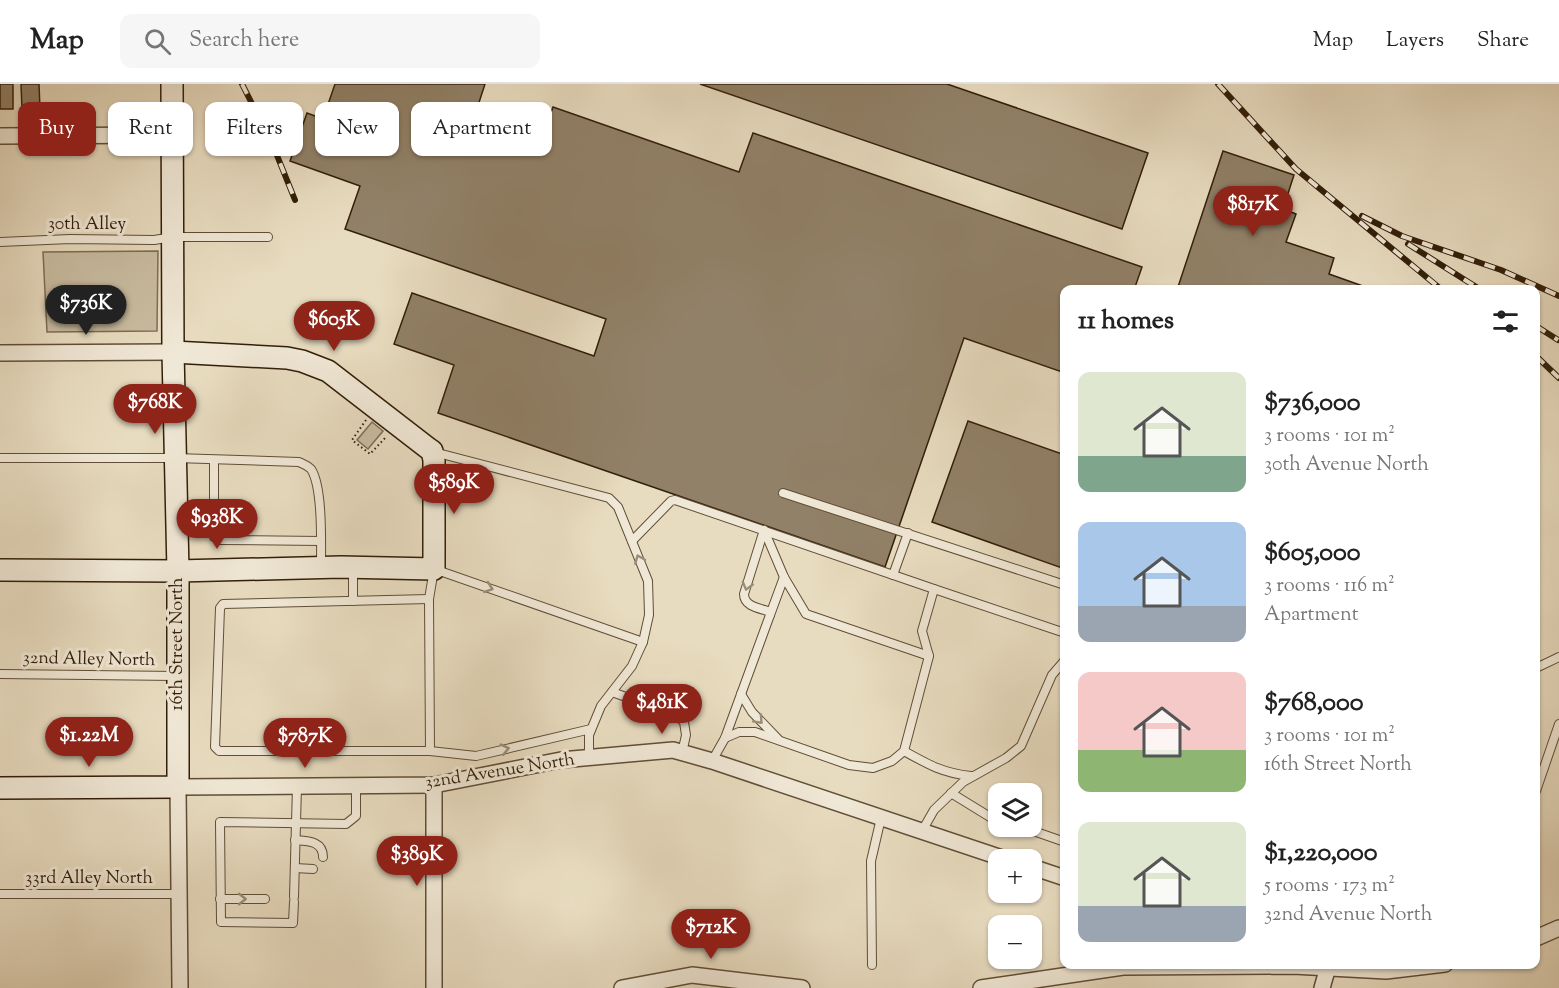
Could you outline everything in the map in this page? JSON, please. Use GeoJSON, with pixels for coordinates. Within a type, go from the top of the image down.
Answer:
{"type":"FeatureCollection","features":[{"type":"Feature","properties":{"kind":"street","name":"16th Street North"},"geometry":{"type":"LineString","coordinates":[[172,84],[172,102]]}},
{"type":"Feature","properties":{"kind":"street"},"geometry":{"type":"LineString","coordinates":[[0,136],[108,135]]}},
{"type":"Feature","properties":{"kind":"street","name":"16th Street North"},"geometry":{"type":"LineString","coordinates":[[173,156],[180,988]]}},
{"type":"Feature","properties":{"kind":"street"},"geometry":{"type":"LineString","coordinates":[[0,353],[173,352],[286,358],[302,361],[328,371],[432,451],[434,568],[321,567],[177,571],[0,570]]}},
{"type":"Feature","properties":{"kind":"street","name":"32nd Avenue North"},"geometry":{"type":"LineString","coordinates":[[0,788],[434,785],[561,760],[673,750],[988,853]]}},
{"type":"Feature","properties":{"kind":"street"},"geometry":{"type":"LineString","coordinates":[[434,785],[434,988]]}},
{"type":"Feature","properties":{"kind":"street"},"geometry":{"type":"LineString","coordinates":[[1042,870],[1060,876]]}},
{"type":"Feature","properties":{"kind":"street"},"geometry":{"type":"LineString","coordinates":[[1540,936],[1559,928]]}},
{"type":"Feature","properties":{"kind":"street"},"geometry":{"type":"LineString","coordinates":[[981,988],[1109,969]]}},
{"type":"Feature","properties":{"kind":"street"},"geometry":{"type":"LineString","coordinates":[[1322,988],[1327,969]]}},
{"type":"Feature","properties":{"kind":"street"},"geometry":{"type":"LineString","coordinates":[[1367,969],[1396,969]]}},
{"type":"Feature","properties":{"kind":"street"},"geometry":{"type":"LineString","coordinates":[[622,988],[692,975],[802,988]]}},
{"type":"Feature","properties":{"kind":"lane","name":"30th Alley"},"geometry":{"type":"LineString","coordinates":[[0,242],[268,237]]}},
{"type":"Feature","properties":{"kind":"lane"},"geometry":{"type":"LineString","coordinates":[[432,451],[609,498],[618,507],[648,581],[650,615],[643,642],[632,666],[601,706],[591,729],[589,757]]}},
{"type":"Feature","properties":{"kind":"lane"},"geometry":{"type":"LineString","coordinates":[[0,458],[175,458],[299,462],[308,466],[315,478],[320,518],[321,567]]}},
{"type":"Feature","properties":{"kind":"lane"},"geometry":{"type":"LineString","coordinates":[[214,459],[214,537],[220,540],[321,541]]}},
{"type":"Feature","properties":{"kind":"lane"},"geometry":{"type":"LineString","coordinates":[[783,493],[1060,583]]}},
{"type":"Feature","properties":{"kind":"lane"},"geometry":{"type":"LineString","coordinates":[[632,541],[673,500],[1060,631]]}},
{"type":"Feature","properties":{"kind":"lane"},"geometry":{"type":"LineString","coordinates":[[764,530],[784,577],[806,614],[928,656]]}},
{"type":"Feature","properties":{"kind":"lane"},"geometry":{"type":"LineString","coordinates":[[764,530],[744,600],[768,611],[770,615]]}},
{"type":"Feature","properties":{"kind":"lane"},"geometry":{"type":"LineString","coordinates":[[893,575],[908,533]]}},
{"type":"Feature","properties":{"kind":"lane"},"geometry":{"type":"LineString","coordinates":[[353,567],[353,601]]}},
{"type":"Feature","properties":{"kind":"lane"},"geometry":{"type":"LineString","coordinates":[[430,751],[429,600],[434,568],[643,642]]}},
{"type":"Feature","properties":{"kind":"lane"},"geometry":{"type":"LineString","coordinates":[[712,761],[725,738],[784,577]]}},
{"type":"Feature","properties":{"kind":"lane"},"geometry":{"type":"LineString","coordinates":[[725,738],[739,732],[755,732],[849,765],[873,768],[892,761],[904,751],[928,656],[922,631],[934,589]]}},
{"type":"Feature","properties":{"kind":"lane"},"geometry":{"type":"LineString","coordinates":[[429,600],[222,605],[215,747],[219,751],[430,751],[476,756],[591,729]]}},
{"type":"Feature","properties":{"kind":"lane"},"geometry":{"type":"LineString","coordinates":[[1540,666],[1559,657]]}},
{"type":"Feature","properties":{"kind":"lane"},"geometry":{"type":"LineString","coordinates":[[922,831],[934,810],[963,782],[1021,747],[1052,675],[1060,666]]}},
{"type":"Feature","properties":{"kind":"lane","name":"32nd Alley North"},"geometry":{"type":"LineString","coordinates":[[0,674],[178,676]]}},
{"type":"Feature","properties":{"kind":"lane"},"geometry":{"type":"LineString","coordinates":[[612,692],[659,708]]}},
{"type":"Feature","properties":{"kind":"lane"},"geometry":{"type":"LineString","coordinates":[[741,694],[752,712],[782,742]]}},
{"type":"Feature","properties":{"kind":"lane"},"geometry":{"type":"LineString","coordinates":[[670,713],[684,722],[686,735],[682,753]]}},
{"type":"Feature","properties":{"kind":"lane"},"geometry":{"type":"LineString","coordinates":[[1540,779],[1559,724]]}},
{"type":"Feature","properties":{"kind":"lane"},"geometry":{"type":"LineString","coordinates":[[904,751],[932,768],[950,774],[973,776]]}},
{"type":"Feature","properties":{"kind":"lane"},"geometry":{"type":"LineString","coordinates":[[297,786],[296,824],[295,840],[293,923],[221,922],[220,822],[296,824],[346,824],[356,816],[357,786]]}},
{"type":"Feature","properties":{"kind":"lane"},"geometry":{"type":"LineString","coordinates":[[951,793],[988,816]]}},
{"type":"Feature","properties":{"kind":"lane"},"geometry":{"type":"LineString","coordinates":[[872,965],[871,861],[881,818]]}},
{"type":"Feature","properties":{"kind":"lane"},"geometry":{"type":"LineString","coordinates":[[1042,834],[1060,840]]}},
{"type":"Feature","properties":{"kind":"lane"},"geometry":{"type":"LineString","coordinates":[[295,840],[318,844],[323,850],[323,857]]}},
{"type":"Feature","properties":{"kind":"lane"},"geometry":{"type":"LineString","coordinates":[[295,868],[313,869]]}},
{"type":"Feature","properties":{"kind":"lane","name":"33rd Alley North"},"geometry":{"type":"LineString","coordinates":[[0,894],[179,894]]}},
{"type":"Feature","properties":{"kind":"lane"},"geometry":{"type":"LineString","coordinates":[[220,899],[265,899]]}},
{"type":"Feature","properties":{"kind":"path"},"geometry":{"type":"LineString","coordinates":[[370,415],[352,440],[370,454],[392,431]]}},
{"type":"Feature","properties":{"kind":"shaded area"},"geometry":{"type":"Polygon","coordinates":[[[158,251],[157,331],[47,332],[43,252],[158,251]]]}},
{"type":"Feature","properties":{"kind":"shaded area"},"geometry":{"type":"Polygon","coordinates":[[[372,422],[383,431],[368,449],[357,440],[372,422]]]}},
{"type":"Feature","properties":{"kind":"building"},"geometry":{"type":"Polygon","coordinates":[[[0,84],[13,84],[13,109],[0,109],[0,84]]]}},
{"type":"Feature","properties":{"kind":"building"},"geometry":{"type":"Polygon","coordinates":[[[21,84],[39,84],[40,102],[22,102],[21,84]]]}},
{"type":"Feature","properties":{"kind":"building"},"geometry":{"type":"Polygon","coordinates":[[[335,84],[485,84],[479,102],[411,102],[411,156],[552,156],[553,107],[739,172],[753,133],[1142,267],[1136,285],[1060,285],[1060,371],[964,338],[885,567],[438,413],[454,365],[394,344],[412,293],[594,356],[606,319],[345,229],[360,186],[290,161],[292,156],[303,156],[303,124],[307,113],[315,116],[315,156],[399,156],[399,102],[329,102],[335,84]]]}},
{"type":"Feature","properties":{"kind":"building"},"geometry":{"type":"Polygon","coordinates":[[[700,84],[947,84],[1148,153],[1122,229],[700,84]]]}},
{"type":"Feature","properties":{"kind":"building"},"geometry":{"type":"Polygon","coordinates":[[[1223,151],[1294,175],[1283,209],[1296,214],[1286,242],[1334,258],[1329,274],[1360,285],[1179,285],[1223,151]]]}},
{"type":"Feature","properties":{"kind":"building"},"geometry":{"type":"Polygon","coordinates":[[[968,421],[1060,453],[1060,567],[932,522],[968,421]]]}},
{"type":"Feature","properties":{"kind":"railway"},"geometry":{"type":"LineString","coordinates":[[242,84],[272,143],[295,200]]}},
{"type":"Feature","properties":{"kind":"railway"},"geometry":{"type":"LineString","coordinates":[[1218,84],[1296,169],[1436,285]]}},
{"type":"Feature","properties":{"kind":"railway"},"geometry":{"type":"LineString","coordinates":[[1362,216],[1402,236],[1501,270],[1534,285]]}},
{"type":"Feature","properties":{"kind":"railway"},"geometry":{"type":"LineString","coordinates":[[1408,244],[1473,285]]}},
{"type":"Feature","properties":{"kind":"railway"},"geometry":{"type":"LineString","coordinates":[[1540,287],[1559,296]]}},
{"type":"Feature","properties":{"kind":"railway"},"geometry":{"type":"LineString","coordinates":[[1540,329],[1558,340]]}},
{"type":"Feature","properties":{"kind":"railway"},"geometry":{"type":"LineString","coordinates":[[1540,360],[1559,378]]}}]}
